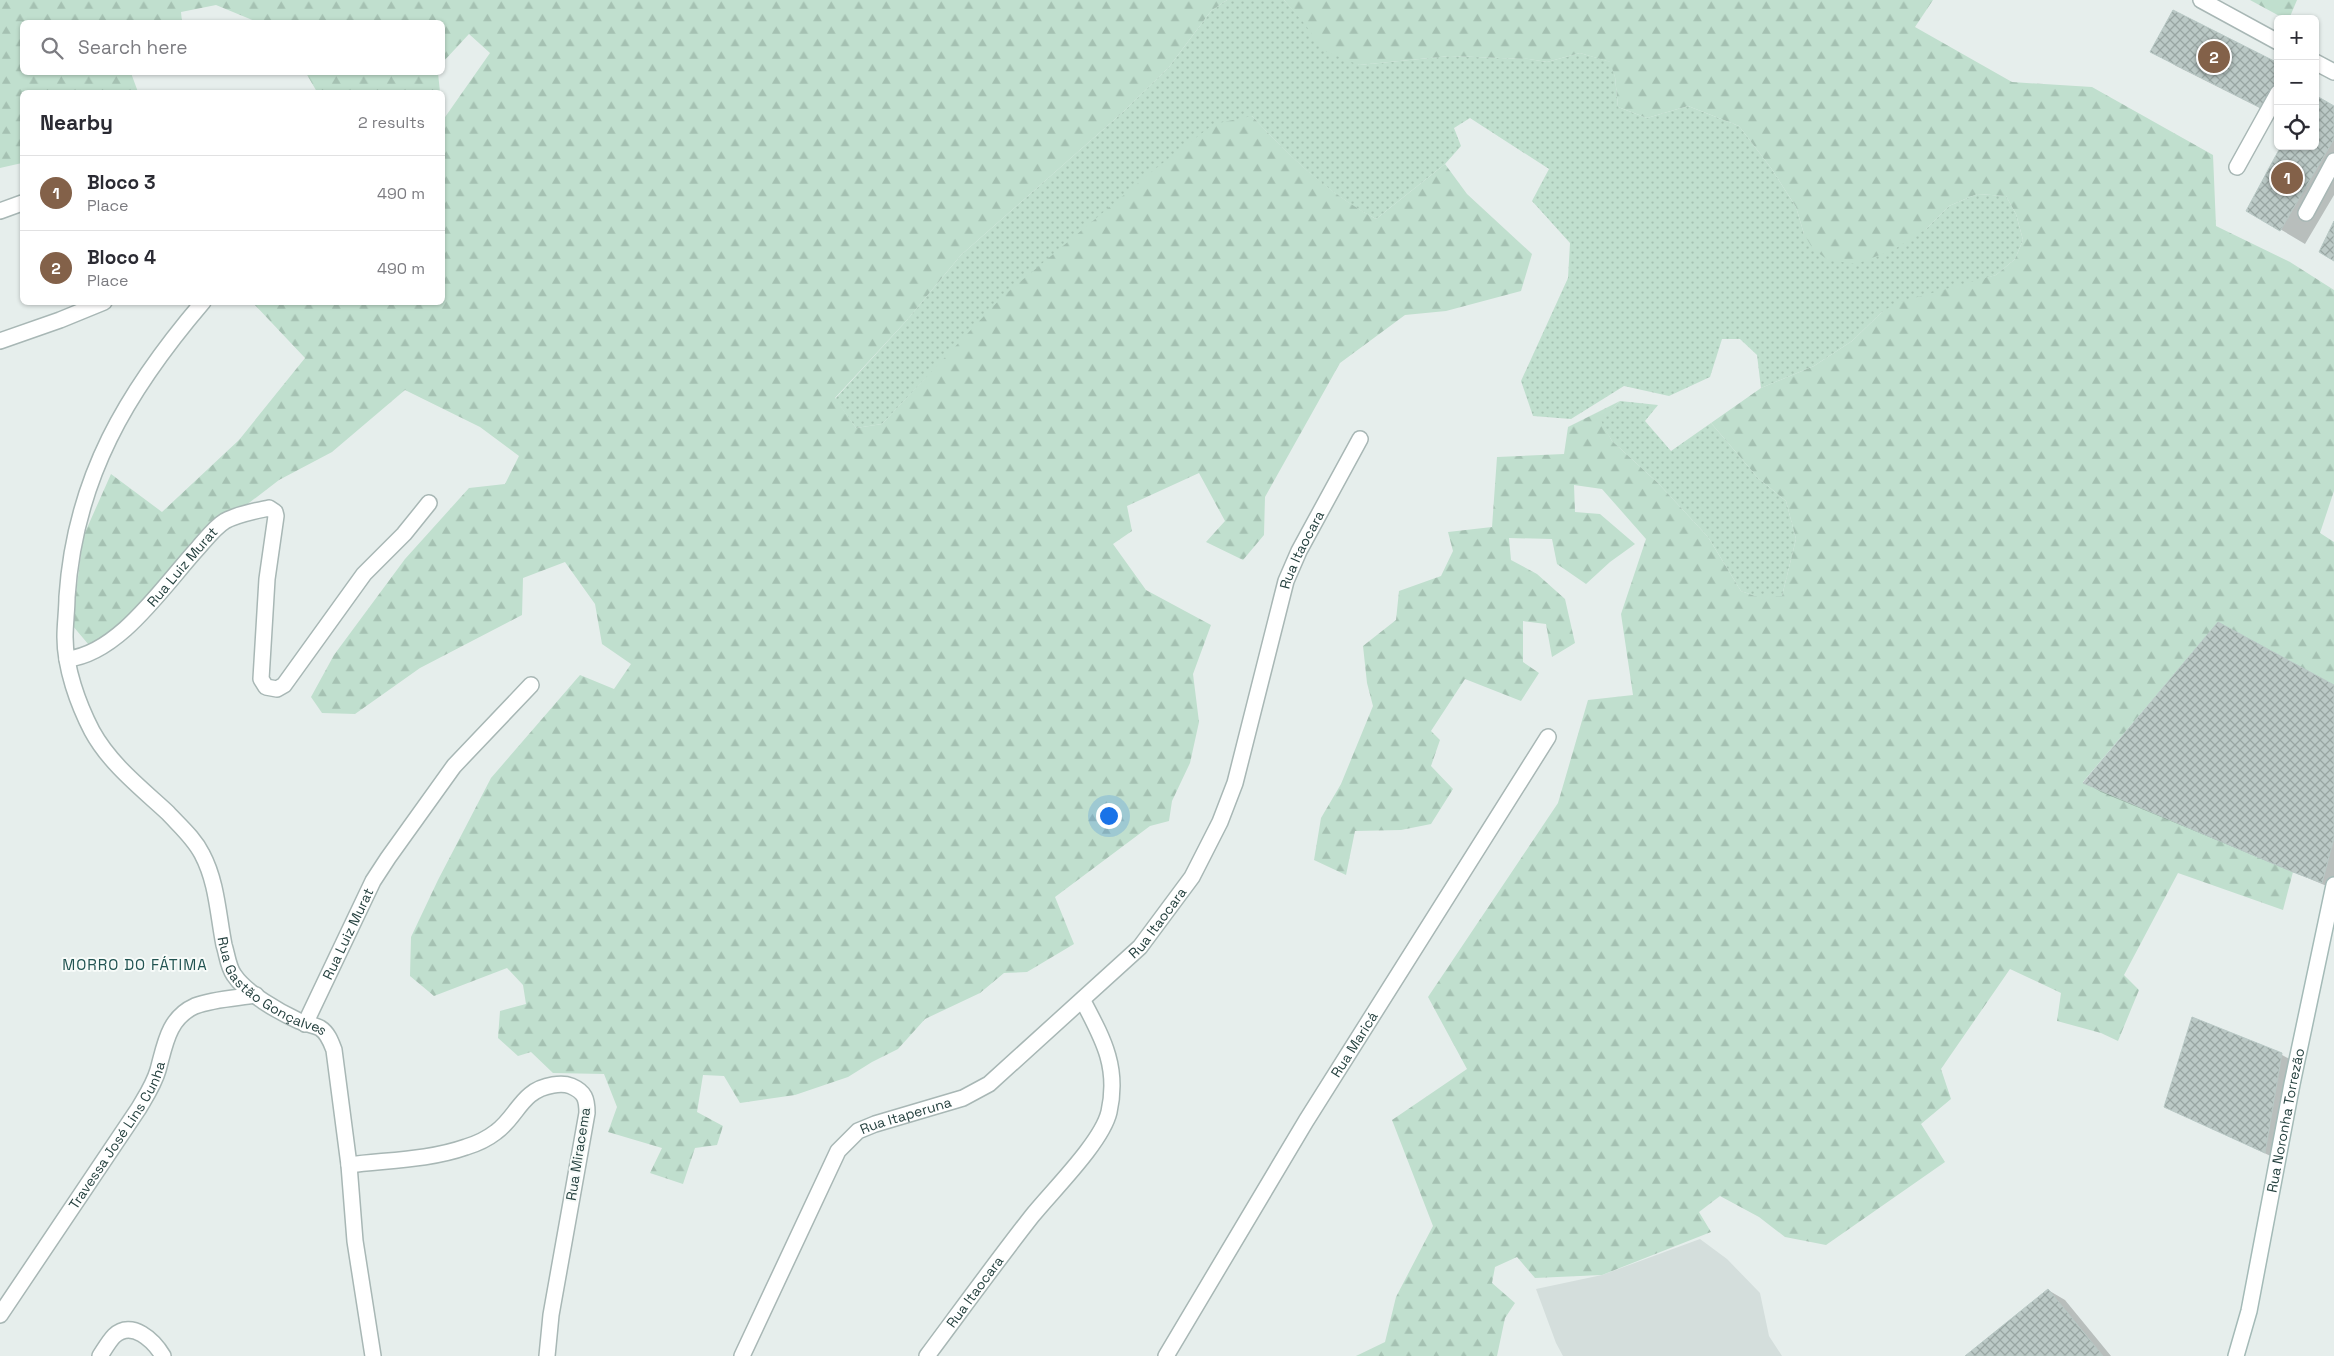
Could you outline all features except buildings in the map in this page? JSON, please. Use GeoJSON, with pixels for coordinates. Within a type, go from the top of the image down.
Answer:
{"type":"FeatureCollection","features":[{"type":"Feature","properties":{"kind":"street"},"geometry":{"type":"LineString","coordinates":[[2201,0],[2274,40]]}},
{"type":"Feature","properties":{"kind":"street"},"geometry":{"type":"LineString","coordinates":[[2319,64],[2334,72]]}},
{"type":"Feature","properties":{"kind":"street"},"geometry":{"type":"LineString","coordinates":[[2237,167],[2274,100]]}},
{"type":"Feature","properties":{"kind":"street"},"geometry":{"type":"LineString","coordinates":[[2306,213],[2334,161]]}},
{"type":"Feature","properties":{"kind":"street"},"geometry":{"type":"LineString","coordinates":[[0,211],[20,204]]}},
{"type":"Feature","properties":{"kind":"street"},"geometry":{"type":"LineString","coordinates":[[0,341],[97,305]]}},
{"type":"Feature","properties":{"kind":"street"},"geometry":{"type":"LineString","coordinates":[[67,659],[65,638],[69,567],[81,506],[94,471],[127,405],[149,369],[201,305]]}},
{"type":"Feature","properties":{"kind":"street","name":"Rua Itaocara"},"geometry":{"type":"LineString","coordinates":[[927,1356],[1032,1216],[1095,1140],[1108,1115],[1113,1078],[1109,1057],[1104,1040],[1083,1001],[1140,947],[1192,877],[1220,822],[1235,783],[1246,745],[1286,581],[1299,551],[1360,439]]}},
{"type":"Feature","properties":{"kind":"street","name":"Rua Luiz Murat"},"geometry":{"type":"LineString","coordinates":[[67,659],[82,658],[112,642],[224,522],[269,508],[275,512],[276,516],[267,579],[261,679],[266,687],[277,689],[284,685],[364,574],[400,539],[429,503]]}},
{"type":"Feature","properties":{"kind":"street","name":"Rua Gastão Gonçalves"},"geometry":{"type":"LineString","coordinates":[[67,659],[85,716],[108,755],[186,831],[203,854],[214,886],[230,966],[239,980],[256,995],[305,1024],[320,1028],[330,1038],[334,1050],[349,1165],[355,1241],[373,1356]]}},
{"type":"Feature","properties":{"kind":"street","name":"Rua Luiz Murat"},"geometry":{"type":"LineString","coordinates":[[305,1024],[373,881],[388,858],[454,766],[531,685]]}},
{"type":"Feature","properties":{"kind":"street","name":"Rua Maricá"},"geometry":{"type":"LineString","coordinates":[[1166,1356],[1306,1121],[1548,737]]}},
{"type":"Feature","properties":{"kind":"street","name":"Rua Noronha Torrezão"},"geometry":{"type":"LineString","coordinates":[[2236,1356],[2249,1311],[2292,1084],[2334,885]]}},
{"type":"Feature","properties":{"kind":"street","name":"Travessa José Lins Cunha"},"geometry":{"type":"LineString","coordinates":[[0,1315],[139,1108],[152,1086],[158,1071],[162,1050],[176,1021],[183,1013],[196,1006],[256,995]]}},
{"type":"Feature","properties":{"kind":"street","name":"Rua Itaperuna"},"geometry":{"type":"LineString","coordinates":[[742,1356],[838,1151],[847,1140],[875,1124],[974,1093],[989,1084],[1083,1001]]}},
{"type":"Feature","properties":{"kind":"street","name":"Rua Miracema"},"geometry":{"type":"LineString","coordinates":[[349,1165],[444,1154],[467,1147],[498,1131],[526,1097],[537,1088],[557,1084],[569,1085],[581,1091],[587,1099],[587,1113],[551,1314],[547,1356]]}},
{"type":"Feature","properties":{"kind":"street"},"geometry":{"type":"LineString","coordinates":[[100,1356],[114,1336],[123,1331],[130,1330],[140,1332],[156,1345],[163,1356]]}},
{"type":"Feature","properties":{"kind":"shaded area"},"geometry":{"type":"Polygon","coordinates":[[[1700,1239],[1727,1259],[1760,1293],[1769,1336],[1782,1356],[1563,1356],[1556,1343],[1536,1289],[1602,1275],[1700,1239]]]}},
{"type":"Feature","properties":{"kind":"green space"},"geometry":{"type":"Polygon","coordinates":[[[0,0],[1227,0],[1211,11],[1169,67],[1123,112],[961,255],[907,320],[835,398],[856,428],[882,424],[1002,297],[1155,169],[1214,124],[1252,116],[1280,145],[1325,186],[1376,219],[1445,164],[1467,194],[1532,254],[1521,291],[1446,311],[1405,315],[1340,363],[1265,497],[1264,535],[1243,560],[1206,542],[1225,521],[1199,473],[1127,506],[1132,531],[1113,544],[1146,590],[1211,625],[1193,674],[1199,722],[1190,763],[1172,801],[1169,821],[1150,826],[1055,897],[1074,944],[1027,972],[1004,973],[980,993],[925,1019],[898,1049],[848,1077],[795,1095],[740,1103],[724,1076],[703,1075],[697,1112],[723,1126],[717,1145],[695,1148],[683,1184],[650,1173],[662,1148],[608,1132],[617,1107],[604,1074],[553,1073],[531,1052],[518,1056],[498,1038],[500,1011],[526,1004],[523,985],[507,968],[434,996],[410,976],[411,937],[438,880],[491,778],[580,675],[614,689],[631,664],[602,644],[595,604],[565,562],[523,578],[522,615],[420,668],[355,714],[322,713],[311,697],[334,655],[405,559],[469,488],[505,484],[519,456],[480,427],[405,390],[332,452],[279,480],[185,552],[143,611],[94,651],[72,625],[83,537],[111,474],[162,512],[239,440],[305,358],[255,305],[445,305],[445,117],[490,53],[469,34],[445,60],[445,20],[252,20],[216,5],[181,12],[182,20],[20,20],[20,75],[132,75],[137,90],[20,90],[20,163],[0,168],[0,0]]]}},
{"type":"Feature","properties":{"kind":"green space"},"geometry":{"type":"Polygon","coordinates":[[[1227,0],[1284,0],[1303,21],[1359,65],[1450,56],[1529,59],[1547,62],[1580,53],[1611,62],[1615,77],[1618,107],[1647,118],[1688,106],[1739,126],[1771,168],[1796,207],[1804,234],[1926,229],[1949,206],[1977,194],[2006,196],[2016,214],[2023,240],[2015,259],[1996,275],[1882,312],[1852,341],[1814,366],[1761,388],[1757,355],[1740,339],[1722,339],[1710,377],[1669,396],[1624,386],[1571,419],[1533,416],[1521,381],[1568,278],[1570,243],[1532,201],[1549,169],[1470,118],[1454,128],[1461,146],[1445,164],[1376,219],[1325,186],[1280,145],[1252,116],[924,380],[882,424],[856,428],[835,399],[907,320],[961,255],[1123,112],[1169,67],[1211,11],[1227,0]]]}},
{"type":"Feature","properties":{"kind":"green space"},"geometry":{"type":"Polygon","coordinates":[[[1284,0],[1933,0],[1915,27],[2012,82],[2092,87],[2213,155],[2216,226],[2290,262],[2334,290],[2334,491],[2320,533],[2334,542],[2334,685],[2218,622],[2083,782],[2293,872],[2283,910],[2178,873],[2124,975],[2139,990],[2118,1041],[2101,1033],[2057,1021],[2061,993],[2010,969],[1941,1069],[1951,1099],[1921,1124],[1945,1162],[1826,1245],[1785,1237],[1759,1217],[1720,1196],[1699,1212],[1711,1232],[1602,1275],[1535,1278],[1517,1257],[1495,1267],[1492,1283],[1515,1303],[1505,1318],[1497,1356],[1356,1356],[1385,1342],[1396,1297],[1433,1226],[1392,1120],[1467,1069],[1428,997],[1558,803],[1588,700],[1633,695],[1621,614],[1646,539],[1602,489],[1574,485],[1575,512],[1600,514],[1635,544],[1610,562],[1586,584],[1557,564],[1552,539],[1509,538],[1511,560],[1537,574],[1565,599],[1575,643],[1552,657],[1546,624],[1523,621],[1523,662],[1539,673],[1521,701],[1465,679],[1431,731],[1440,740],[1431,766],[1453,789],[1431,824],[1401,830],[1355,831],[1346,875],[1314,860],[1321,818],[1341,784],[1373,706],[1367,683],[1363,646],[1396,620],[1399,591],[1441,576],[1453,551],[1448,532],[1492,527],[1497,457],[1564,454],[1568,427],[1620,401],[1601,421],[1612,441],[1658,483],[1708,537],[1741,591],[1755,596],[1782,596],[1796,539],[1786,501],[1758,478],[1711,423],[1761,388],[1814,366],[1852,341],[1882,312],[1896,303],[1996,275],[2015,259],[2023,240],[2016,214],[2006,196],[1977,194],[1949,206],[1926,229],[1893,250],[1856,264],[1828,260],[1813,249],[1804,234],[1796,207],[1771,168],[1739,126],[1688,106],[1647,118],[1618,107],[1615,77],[1610,62],[1580,53],[1547,62],[1529,59],[1450,56],[1359,65],[1325,51],[1284,0]]]}},
{"type":"Feature","properties":{"kind":"green space"},"geometry":{"type":"Polygon","coordinates":[[[2250,0],[2297,0],[2291,15],[2278,15],[2250,0]]]}},
{"type":"Feature","properties":{"kind":"green space"},"geometry":{"type":"Polygon","coordinates":[[[307,75],[438,75],[440,90],[316,90],[307,75]]]}},
{"type":"Feature","properties":{"kind":"green space"},"geometry":{"type":"Polygon","coordinates":[[[1620,401],[1658,405],[1645,421],[1671,451],[1711,423],[1758,478],[1786,501],[1796,539],[1782,596],[1755,596],[1741,591],[1708,537],[1658,483],[1612,441],[1600,421],[1620,401]]]}},
{"type":"Feature","properties":{"kind":"place","name":"Bloco 4"},"geometry":{"type":"Point","coordinates":[2214,57]}},
{"type":"Feature","properties":{"kind":"place","name":"Bloco 3"},"geometry":{"type":"Point","coordinates":[2287,178]}},
{"type":"Feature","properties":{"kind":"district","name":"MORRO DO FÁTIMA"},"geometry":{"type":"Point","coordinates":[135,965]}}]}
